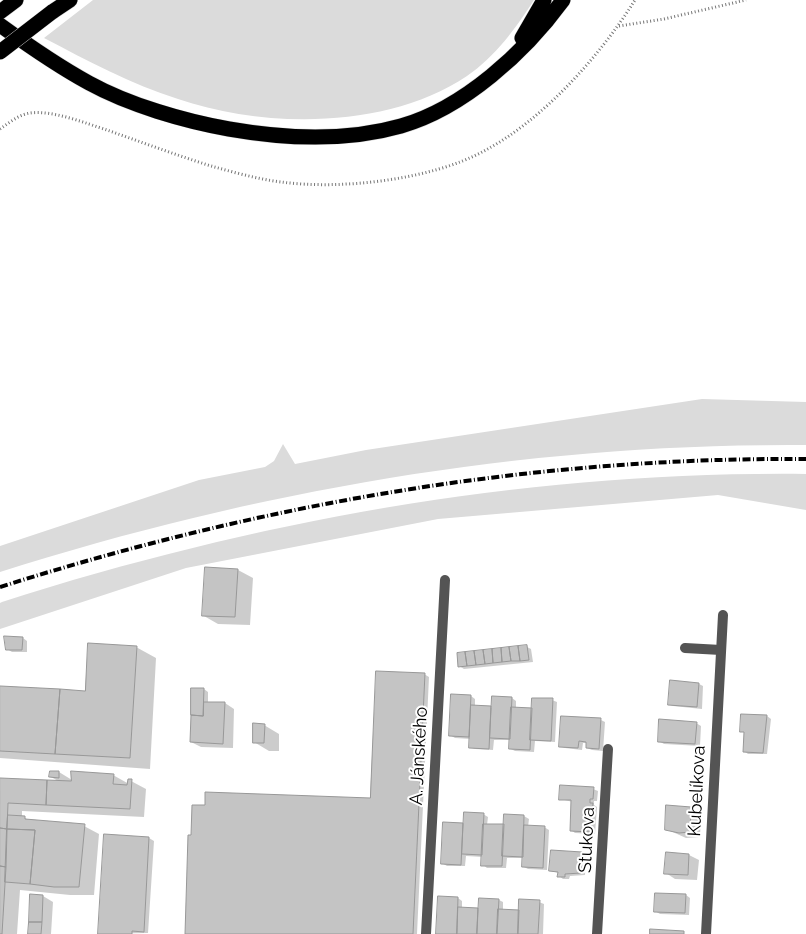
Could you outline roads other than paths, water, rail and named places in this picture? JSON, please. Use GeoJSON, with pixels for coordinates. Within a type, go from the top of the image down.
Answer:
{"type":"FeatureCollection","features":[{"type":"Feature","properties":{"kind":"highway"},"geometry":{"type":"LineString","coordinates":[[0,12],[16,0]]}},
{"type":"Feature","properties":{"kind":"highway"},"geometry":{"type":"LineString","coordinates":[[0,52],[70,0]]}},
{"type":"Feature","properties":{"kind":"highway"},"geometry":{"type":"LineString","coordinates":[[496,73],[522,39],[544,0]]}},
{"type":"Feature","properties":{"kind":"highway"},"geometry":{"type":"LineString","coordinates":[[0,26],[47,59],[91,84],[168,116],[204,125],[262,135],[294,138],[331,137],[402,126],[451,103],[496,73],[529,41],[563,0]]}},
{"type":"Feature","properties":{"kind":"street","name":"A. Jánského"},"geometry":{"type":"LineString","coordinates":[[426,934],[445,580]]}},
{"type":"Feature","properties":{"kind":"street","name":"Kubelíkova"},"geometry":{"type":"LineString","coordinates":[[706,934],[723,614]]}},
{"type":"Feature","properties":{"kind":"street"},"geometry":{"type":"LineString","coordinates":[[685,648],[721,650]]}},
{"type":"Feature","properties":{"kind":"street","name":"Stukova"},"geometry":{"type":"LineString","coordinates":[[597,934],[608,749]]}},
{"type":"Feature","properties":{"kind":"railway"},"geometry":{"type":"LineString","coordinates":[[0,587],[198,532],[297,509],[398,491],[600,466],[806,459]]}}]}
